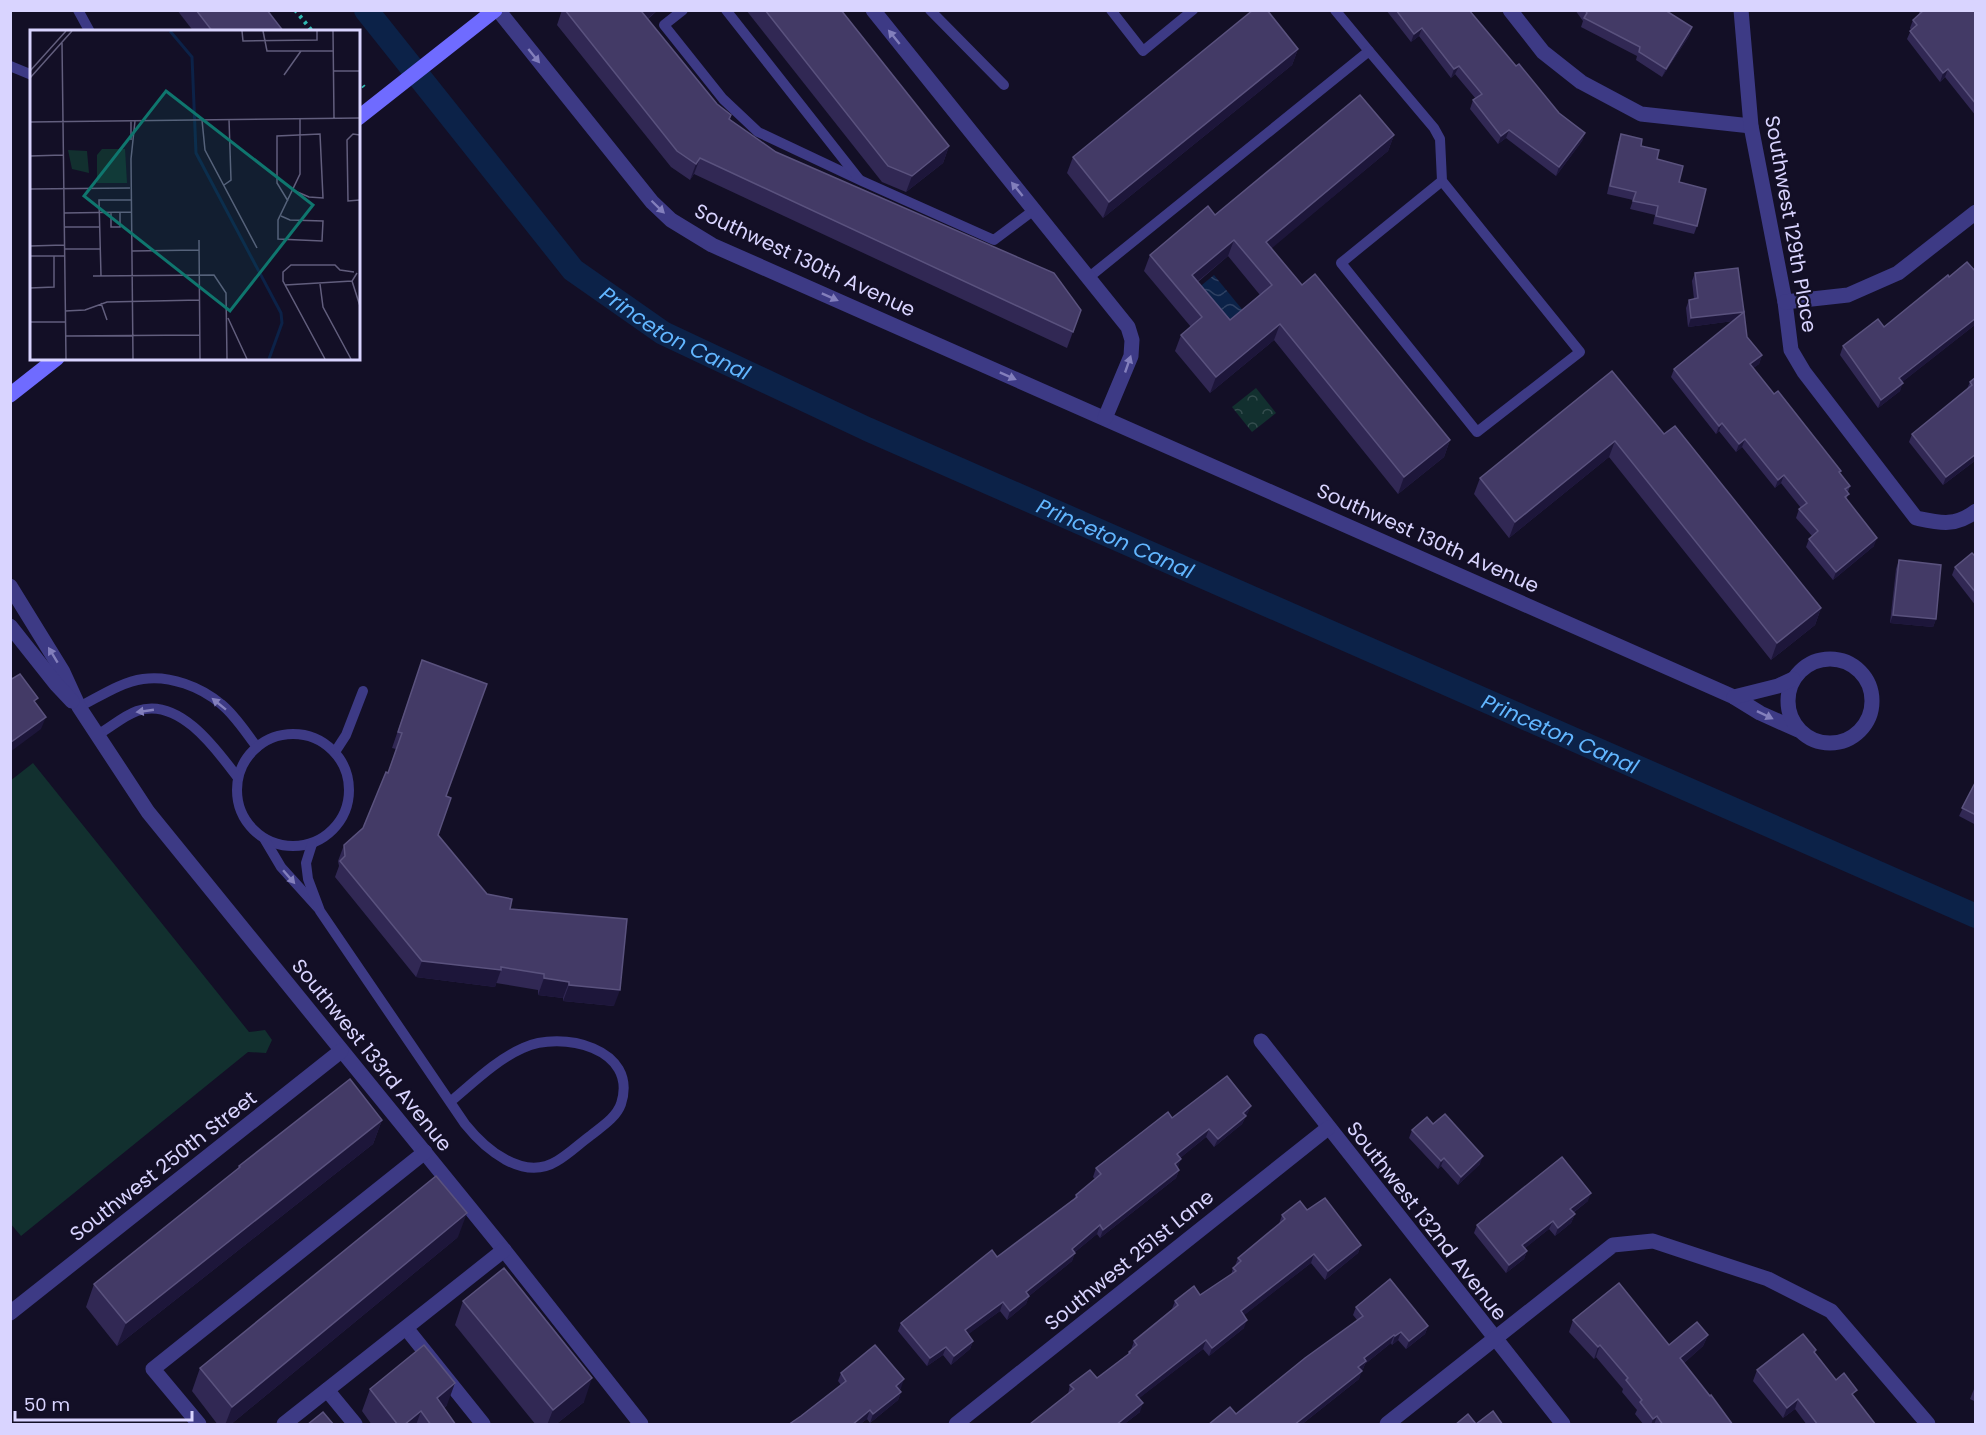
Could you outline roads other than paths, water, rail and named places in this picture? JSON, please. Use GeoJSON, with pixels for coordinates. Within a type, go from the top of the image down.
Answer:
{"type":"FeatureCollection","features":[{"type":"Feature","properties":{"kind":"street"},"geometry":{"type":"LineString","coordinates":[[360,116],[497,10]]}},
{"type":"Feature","properties":{"kind":"street","name":"Southwest 130th Avenue"},"geometry":{"type":"LineString","coordinates":[[497,10],[638,186],[671,220],[712,245],[1734,697],[1760,713],[1798,730]]}},
{"type":"Feature","properties":{"kind":"street"},"geometry":{"type":"LineString","coordinates":[[873,10],[1128,327],[1132,340],[1131,356],[1105,418]]}},
{"type":"Feature","properties":{"kind":"street"},"geometry":{"type":"LineString","coordinates":[[1510,10],[1543,52],[1581,82],[1641,114],[1752,126]]}},
{"type":"Feature","properties":{"kind":"street","name":"Southwest 129th Place"},"geometry":{"type":"LineString","coordinates":[[1741,10],[1752,126],[1785,302],[1791,350],[1804,372],[1916,518],[1945,524],[1966,519],[1976,511]]}},
{"type":"Feature","properties":{"kind":"street"},"geometry":{"type":"LineString","coordinates":[[1785,302],[1848,295],[1898,273],[1976,212]]}},
{"type":"Feature","properties":{"kind":"street"},"geometry":{"type":"LineString","coordinates":[[10,395],[54,360]]}},
{"type":"Feature","properties":{"kind":"street","name":"Southwest 133rd Avenue"},"geometry":{"type":"LineString","coordinates":[[10,586],[63,672],[79,707],[148,812],[504,1250],[641,1425]]}},
{"type":"Feature","properties":{"kind":"street","name":"Southwest 133rd Avenue"},"geometry":{"type":"LineString","coordinates":[[10,626],[56,684],[79,707]]}},
{"type":"Feature","properties":{"kind":"street"},"geometry":{"type":"LineString","coordinates":[[1833,659],[1845,661],[1864,675],[1869,685],[1872,708],[1868,720],[1862,729],[1842,742],[1830,744],[1808,738],[1798,730],[1788,711],[1789,689],[1793,680],[1810,663],[1833,659]]}},
{"type":"Feature","properties":{"kind":"street"},"geometry":{"type":"LineString","coordinates":[[1734,697],[1793,680]]}},
{"type":"Feature","properties":{"kind":"street","name":"Southwest 132nd Avenue"},"geometry":{"type":"LineString","coordinates":[[1261,1041],[1563,1425]]}},
{"type":"Feature","properties":{"kind":"street","name":"Southwest 250th Street"},"geometry":{"type":"LineString","coordinates":[[10,1313],[341,1051]]}},
{"type":"Feature","properties":{"kind":"street","name":"Southwest 251st Lane"},"geometry":{"type":"LineString","coordinates":[[956,1425],[1328,1128]]}},
{"type":"Feature","properties":{"kind":"street"},"geometry":{"type":"LineString","coordinates":[[198,1425],[153,1369],[425,1152]]}},
{"type":"Feature","properties":{"kind":"street"},"geometry":{"type":"LineString","coordinates":[[1387,1425],[1613,1245],[1653,1241],[1768,1279],[1832,1311],[1928,1425]]}},
{"type":"Feature","properties":{"kind":"street"},"geometry":{"type":"LineString","coordinates":[[284,1425],[504,1250]]}},
{"type":"Feature","properties":{"kind":"street"},"geometry":{"type":"LineString","coordinates":[[406,1328],[483,1425]]}},
{"type":"Feature","properties":{"kind":"street"},"geometry":{"type":"LineString","coordinates":[[327,1390],[355,1425]]}},
{"type":"Feature","properties":{"kind":"lane"},"geometry":{"type":"LineString","coordinates":[[78,10],[89,30]]}},
{"type":"Feature","properties":{"kind":"lane"},"geometry":{"type":"LineString","coordinates":[[683,10],[664,26],[723,99],[758,132],[994,240],[1034,210]]}},
{"type":"Feature","properties":{"kind":"lane"},"geometry":{"type":"LineString","coordinates":[[726,10],[861,181]]}},
{"type":"Feature","properties":{"kind":"lane"},"geometry":{"type":"LineString","coordinates":[[930,10],[1004,85]]}},
{"type":"Feature","properties":{"kind":"lane"},"geometry":{"type":"LineString","coordinates":[[1111,10],[1143,51],[1193,10]]}},
{"type":"Feature","properties":{"kind":"lane"},"geometry":{"type":"LineString","coordinates":[[1335,10],[1434,128],[1440,139],[1442,182],[1580,352],[1477,432],[1341,263],[1442,182]]}},
{"type":"Feature","properties":{"kind":"lane"},"geometry":{"type":"LineString","coordinates":[[1088,278],[1369,51]]}},
{"type":"Feature","properties":{"kind":"lane"},"geometry":{"type":"LineString","coordinates":[[10,66],[30,74]]}},
{"type":"Feature","properties":{"kind":"lane"},"geometry":{"type":"LineString","coordinates":[[79,707],[117,688],[143,679],[171,680],[198,689],[223,705],[257,747]]}},
{"type":"Feature","properties":{"kind":"lane"},"geometry":{"type":"LineString","coordinates":[[335,752],[346,735],[363,691]]}},
{"type":"Feature","properties":{"kind":"lane"},"geometry":{"type":"LineString","coordinates":[[97,735],[137,711],[152,709],[171,714],[187,721],[200,732],[238,778]]}},
{"type":"Feature","properties":{"kind":"lane"},"geometry":{"type":"LineString","coordinates":[[292,734],[308,735],[322,741],[335,752],[344,765],[349,780],[350,796],[346,812],[338,825],[326,836],[312,844],[288,846],[280,846],[265,840],[252,830],[237,801],[238,778],[249,754],[276,736],[292,734]]}},
{"type":"Feature","properties":{"kind":"lane"},"geometry":{"type":"LineString","coordinates":[[265,840],[281,867],[320,910],[450,1102],[473,1135],[500,1157],[523,1166],[544,1167],[556,1162],[613,1118],[621,1103],[622,1082],[616,1064],[599,1050],[579,1044],[535,1043],[501,1062],[450,1102]]}},
{"type":"Feature","properties":{"kind":"lane"},"geometry":{"type":"LineString","coordinates":[[312,844],[306,863],[308,879],[320,910]]}},
{"type":"Feature","properties":{"kind":"water"},"geometry":{"type":"Polygon","coordinates":[[[1214,275],[1245,313],[1228,327],[1197,289],[1214,275]]]}},
{"type":"Feature","properties":{"kind":"waterway","name":"Princeton Canal"},"geometry":{"type":"LineString","coordinates":[[366,10],[573,270],[663,333],[867,429],[1976,916]]}}]}
